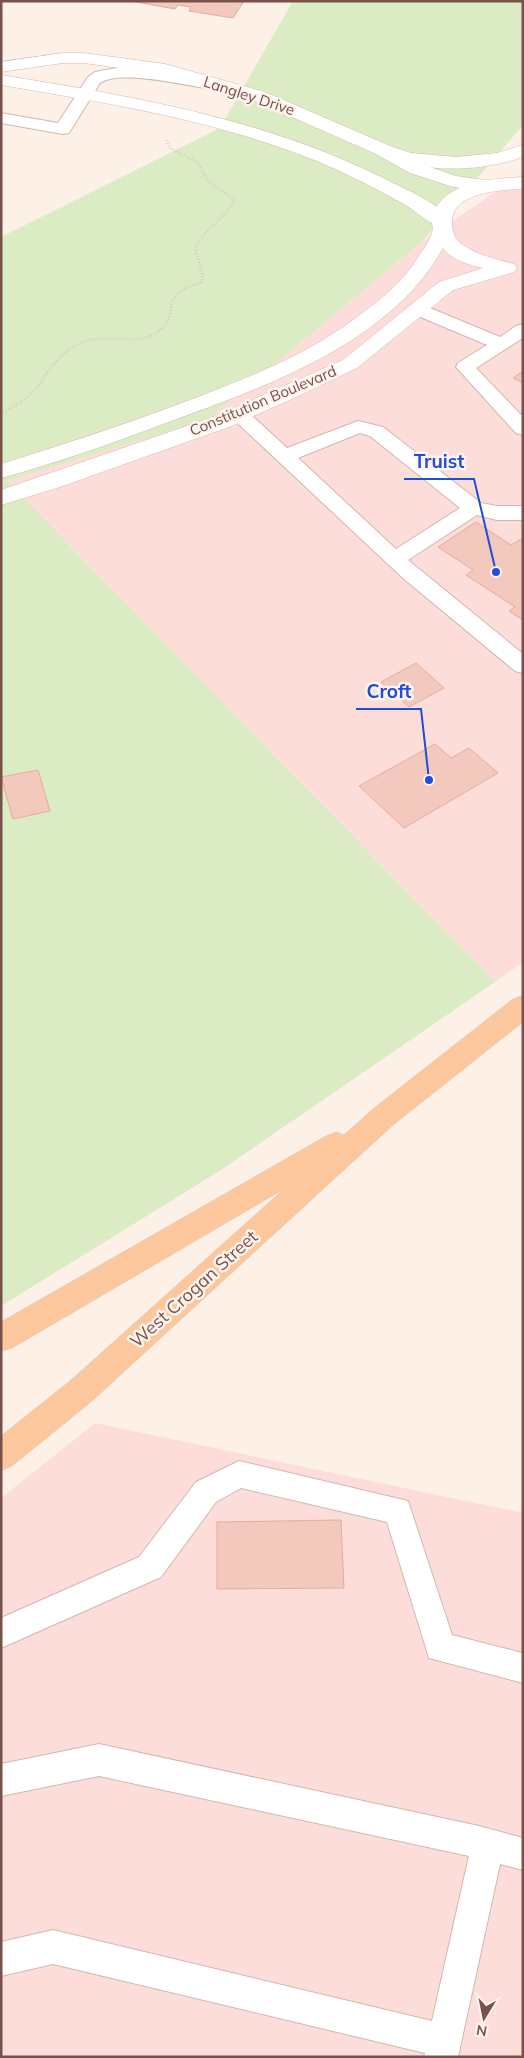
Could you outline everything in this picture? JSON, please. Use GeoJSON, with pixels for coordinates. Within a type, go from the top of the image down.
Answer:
{"type":"FeatureCollection","features":[{"type":"Feature","properties":{"kind":"main road","name":"West Crogan Street"},"geometry":{"type":"LineString","coordinates":[[1,1456],[81,1391],[383,1117],[523,1007]]}},
{"type":"Feature","properties":{"kind":"main road","name":"West Crogan Street"},"geometry":{"type":"LineString","coordinates":[[1,1338],[383,1117]]}},
{"type":"Feature","properties":{"kind":"street","name":"Langley Drive"},"geometry":{"type":"LineString","coordinates":[[1,67],[63,58],[84,58],[164,69],[259,96],[381,149],[417,169],[453,181],[485,185]]}},
{"type":"Feature","properties":{"kind":"street","name":"Langley Drive"},"geometry":{"type":"LineString","coordinates":[[1,80],[142,104],[288,143],[331,159],[402,194],[441,227],[448,243],[458,252],[480,262],[514,268]]}},
{"type":"Feature","properties":{"kind":"street"},"geometry":{"type":"LineString","coordinates":[[381,149],[414,159],[458,162],[505,158],[523,152]]}},
{"type":"Feature","properties":{"kind":"street"},"geometry":{"type":"LineString","coordinates":[[485,185],[522,183]]}},
{"type":"Feature","properties":{"kind":"street","name":"Constitution Boulevard"},"geometry":{"type":"LineString","coordinates":[[1,471],[136,428],[214,399],[273,375],[320,350],[360,324],[390,301],[417,273],[441,227],[444,209],[453,199],[467,190],[485,185]]}},
{"type":"Feature","properties":{"kind":"street","name":"Constitution Boulevard"},"geometry":{"type":"LineString","coordinates":[[1,498],[49,483],[239,414],[350,364],[446,286],[514,268]]}},
{"type":"Feature","properties":{"kind":"lane"},"geometry":{"type":"LineString","coordinates":[[1,118],[63,129],[94,80],[101,75],[122,72],[223,86]]}},
{"type":"Feature","properties":{"kind":"lane"},"geometry":{"type":"LineString","coordinates":[[418,309],[501,344]]}},
{"type":"Feature","properties":{"kind":"lane"},"geometry":{"type":"LineString","coordinates":[[523,330],[465,367],[523,429]]}},
{"type":"Feature","properties":{"kind":"lane"},"geometry":{"type":"LineString","coordinates":[[239,414],[395,558],[523,666]]}},
{"type":"Feature","properties":{"kind":"lane"},"geometry":{"type":"LineString","coordinates":[[285,456],[358,426],[376,430],[474,508],[497,513],[523,513]]}},
{"type":"Feature","properties":{"kind":"lane"},"geometry":{"type":"LineString","coordinates":[[395,558],[474,508]]}},
{"type":"Feature","properties":{"kind":"lane"},"geometry":{"type":"LineString","coordinates":[[1,1633],[150,1567],[206,1492],[239,1474],[398,1511],[440,1648],[523,1668]]}},
{"type":"Feature","properties":{"kind":"lane"},"geometry":{"type":"LineString","coordinates":[[1,1780],[99,1760],[523,1854]]}},
{"type":"Feature","properties":{"kind":"lane"},"geometry":{"type":"LineString","coordinates":[[1,1959],[53,1947],[443,2049],[488,1845]]}},
{"type":"Feature","properties":{"kind":"path"},"geometry":{"type":"LineString","coordinates":[[1,414],[26,399],[39,385],[48,371],[79,344],[96,339],[140,338],[154,335],[168,323],[171,314],[171,304],[177,292],[201,283],[203,274],[195,247],[200,238],[221,218],[235,200],[208,182],[197,162],[171,149],[165,138]]}},
{"type":"Feature","properties":{"kind":"shaded area"},"geometry":{"type":"Polygon","coordinates":[[[523,173],[523,962],[495,982],[7,481],[205,420],[422,242],[523,173]]]}},
{"type":"Feature","properties":{"kind":"shaded area"},"geometry":{"type":"Polygon","coordinates":[[[95,1423],[523,1513],[523,2057],[1,2057],[1,1498],[95,1423]]]}},
{"type":"Feature","properties":{"kind":"green space"},"geometry":{"type":"Polygon","coordinates":[[[293,1],[523,1],[523,125],[422,242],[206,420],[7,481],[495,982],[221,1170],[1,1306],[1,237],[220,128],[293,1]]]}},
{"type":"Feature","properties":{"kind":"building"},"geometry":{"type":"Polygon","coordinates":[[[131,1],[244,1],[233,18],[189,11],[191,7],[178,5],[175,9],[131,1]]]}},
{"type":"Feature","properties":{"kind":"building"},"geometry":{"type":"Polygon","coordinates":[[[523,371],[523,383],[513,378],[523,371]]]}},
{"type":"Feature","properties":{"kind":"building"},"geometry":{"type":"Polygon","coordinates":[[[476,522],[511,545],[523,538],[523,620],[509,611],[515,607],[466,575],[473,570],[438,547],[476,522]]]}},
{"type":"Feature","properties":{"kind":"building"},"geometry":{"type":"Polygon","coordinates":[[[416,663],[444,688],[409,707],[381,682],[416,663]]]}},
{"type":"Feature","properties":{"kind":"building"},"geometry":{"type":"Polygon","coordinates":[[[435,744],[451,758],[469,748],[498,773],[404,828],[359,786],[435,744]]]}},
{"type":"Feature","properties":{"kind":"building"},"geometry":{"type":"Polygon","coordinates":[[[38,770],[50,811],[13,819],[1,777],[38,770]]]}},
{"type":"Feature","properties":{"kind":"building"},"geometry":{"type":"Polygon","coordinates":[[[341,1520],[344,1588],[217,1589],[217,1522],[341,1520]]]}},
{"type":"Feature","properties":{"kind":"place","name":"Truist"},"geometry":{"type":"Point","coordinates":[496,572]}},
{"type":"Feature","properties":{"kind":"place","name":"Croft"},"geometry":{"type":"Point","coordinates":[429,780]}}]}
